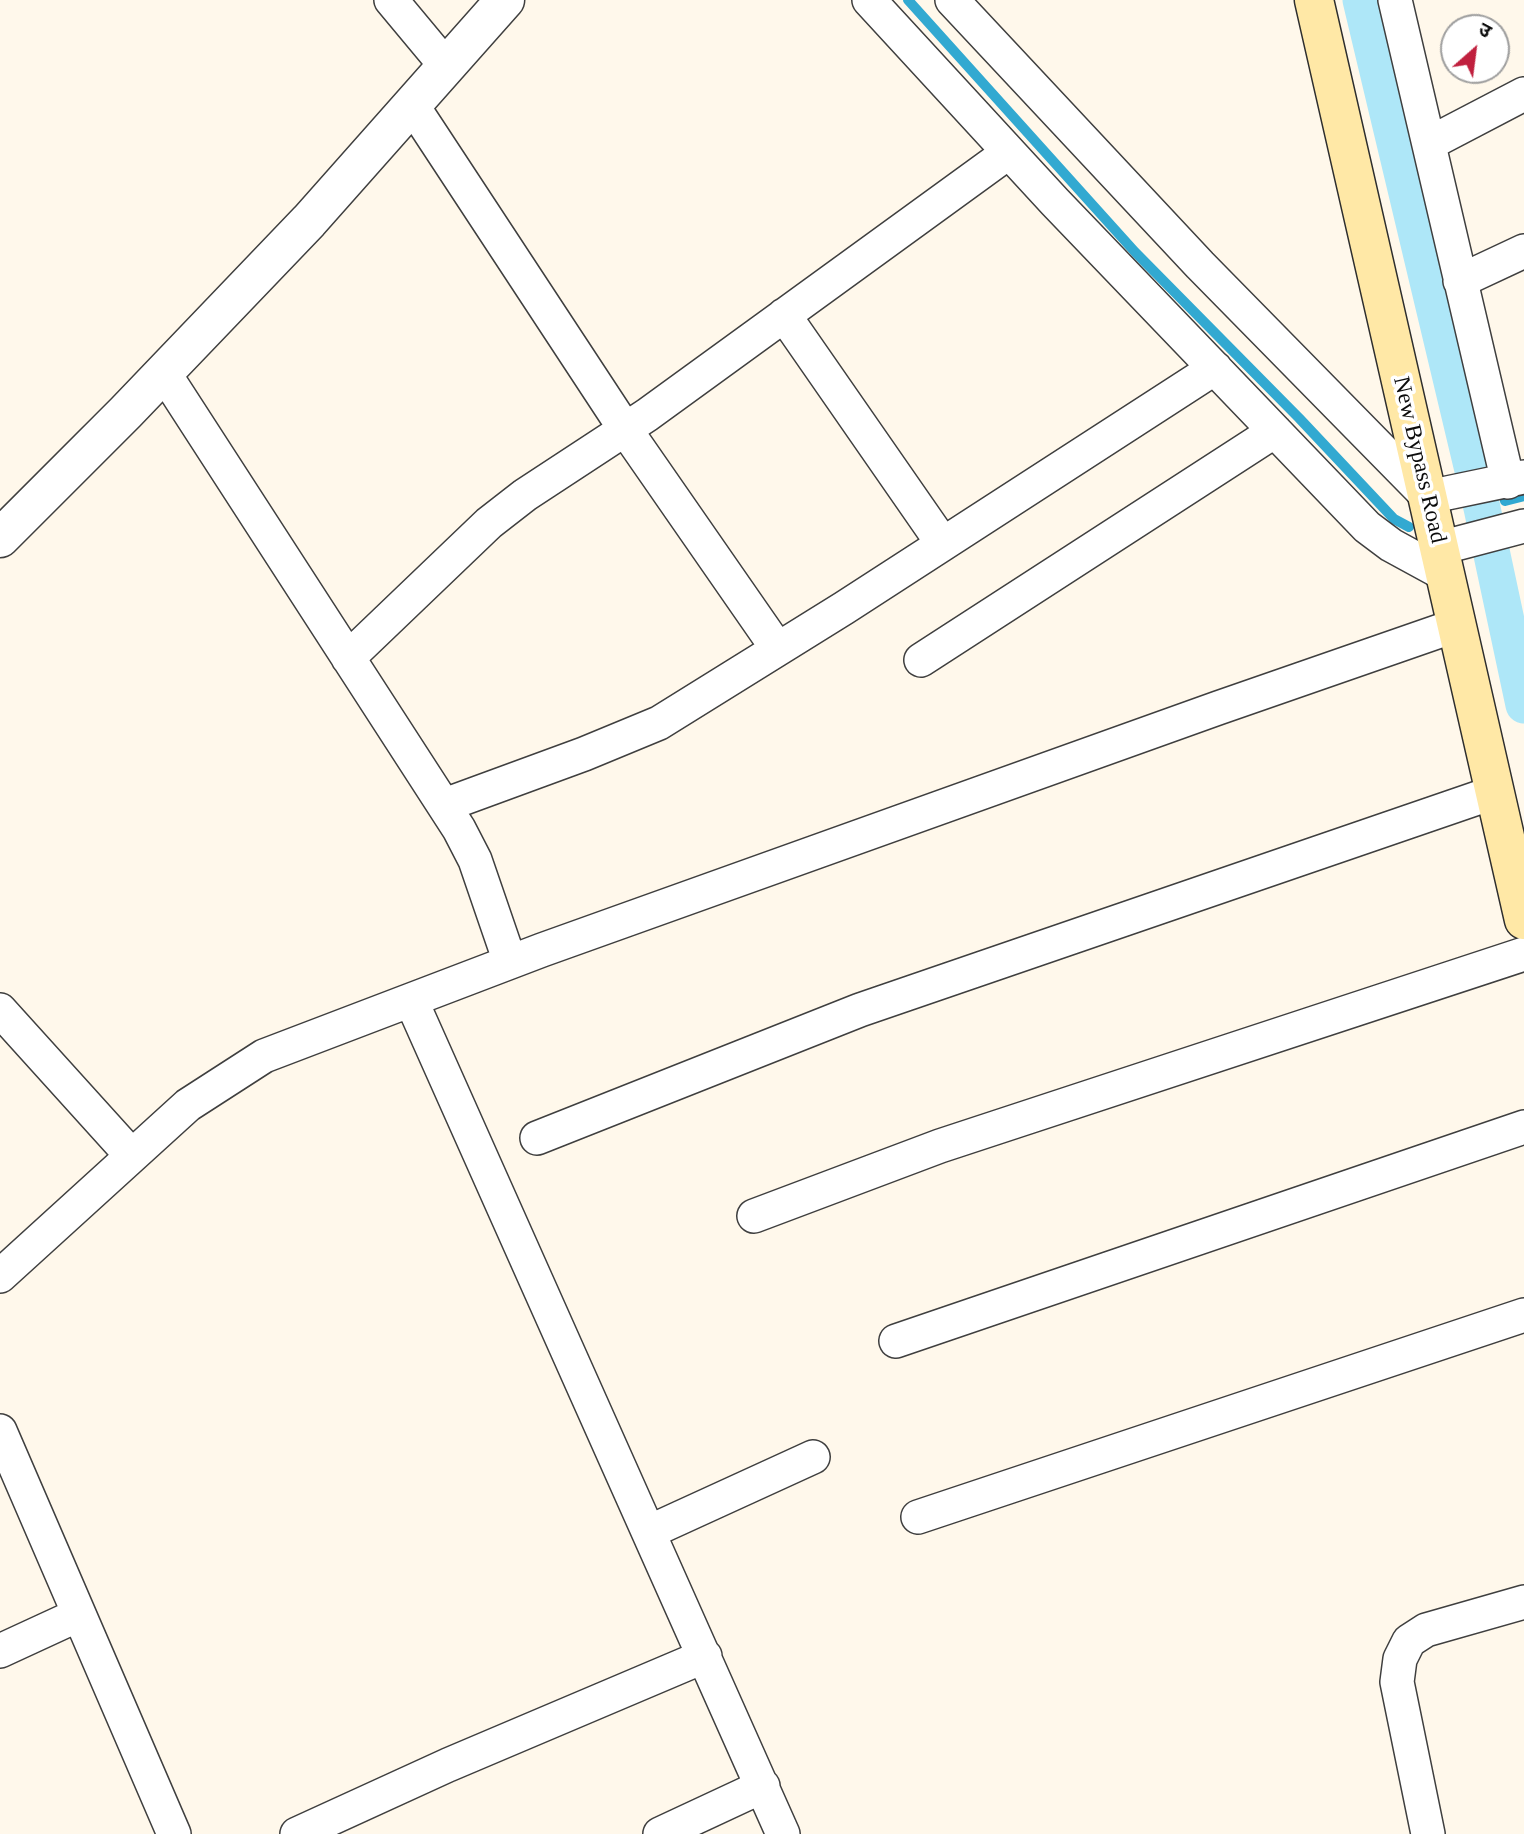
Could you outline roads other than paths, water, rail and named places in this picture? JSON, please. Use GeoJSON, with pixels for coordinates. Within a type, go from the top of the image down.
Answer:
{"type":"FeatureCollection","features":[{"type":"Feature","properties":{"kind":"main road","name":"New Bypass Road"},"geometry":{"type":"LineString","coordinates":[[1314,0],[1483,486],[1443,562],[1524,919]]}},
{"type":"Feature","properties":{"kind":"street"},"geometry":{"type":"LineString","coordinates":[[391,0],[446,66]]}},
{"type":"Feature","properties":{"kind":"street"},"geometry":{"type":"LineString","coordinates":[[0,538],[164,373],[309,221],[505,0]]}},
{"type":"Feature","properties":{"kind":"street"},"geometry":{"type":"LineString","coordinates":[[869,0],[1009,152],[1367,527],[1391,545],[1443,562],[1510,534]]}},
{"type":"Feature","properties":{"kind":"street"},"geometry":{"type":"LineString","coordinates":[[952,0],[1200,265],[1483,486]]}},
{"type":"Feature","properties":{"kind":"street"},"geometry":{"type":"LineString","coordinates":[[1395,0],[1460,281],[1483,486]]}},
{"type":"Feature","properties":{"kind":"street"},"geometry":{"type":"LineString","coordinates":[[1430,143],[1524,94]]}},
{"type":"Feature","properties":{"kind":"street"},"geometry":{"type":"LineString","coordinates":[[412,105],[625,429],[777,648]]}},
{"type":"Feature","properties":{"kind":"street"},"geometry":{"type":"LineString","coordinates":[[348,658],[489,523],[525,495],[625,429],[1009,152]]}},
{"type":"Feature","properties":{"kind":"street"},"geometry":{"type":"LineString","coordinates":[[1460,281],[1524,251]]}},
{"type":"Feature","properties":{"kind":"street"},"geometry":{"type":"LineString","coordinates":[[784,316],[943,544]]}},
{"type":"Feature","properties":{"kind":"street"},"geometry":{"type":"LineString","coordinates":[[444,805],[584,754],[659,723],[1215,368]]}},
{"type":"Feature","properties":{"kind":"street"},"geometry":{"type":"LineString","coordinates":[[164,373],[444,805],[475,860],[510,962]]}},
{"type":"Feature","properties":{"kind":"street"},"geometry":{"type":"LineString","coordinates":[[920,660],[1275,431]]}},
{"type":"Feature","properties":{"kind":"street"},"geometry":{"type":"LineString","coordinates":[[0,1276],[188,1104],[264,1056],[510,962],[1457,625]]}},
{"type":"Feature","properties":{"kind":"street"},"geometry":{"type":"LineString","coordinates":[[537,1139],[860,1010],[1495,792]]}},
{"type":"Feature","properties":{"kind":"street"},"geometry":{"type":"LineString","coordinates":[[754,1216],[940,1146],[1524,954]]}},
{"type":"Feature","properties":{"kind":"street"},"geometry":{"type":"LineString","coordinates":[[411,999],[783,1834]]}},
{"type":"Feature","properties":{"kind":"street"},"geometry":{"type":"LineString","coordinates":[[0,1010],[132,1156]]}},
{"type":"Feature","properties":{"kind":"street"},"geometry":{"type":"LineString","coordinates":[[896,1341],[1524,1127]]}},
{"type":"Feature","properties":{"kind":"street"},"geometry":{"type":"LineString","coordinates":[[918,1517],[1524,1315]]}},
{"type":"Feature","properties":{"kind":"street"},"geometry":{"type":"LineString","coordinates":[[0,1431],[9,1478],[78,1615],[174,1834]]}},
{"type":"Feature","properties":{"kind":"street"},"geometry":{"type":"LineString","coordinates":[[649,1532],[813,1457]]}},
{"type":"Feature","properties":{"kind":"street"},"geometry":{"type":"LineString","coordinates":[[1428,1834],[1397,1682],[1400,1659],[1409,1641],[1426,1630],[1524,1602]]}},
{"type":"Feature","properties":{"kind":"street"},"geometry":{"type":"LineString","coordinates":[[0,1651],[78,1615]]}},
{"type":"Feature","properties":{"kind":"street"},"geometry":{"type":"LineString","coordinates":[[297,1834],[705,1656]]}},
{"type":"Feature","properties":{"kind":"street"},"geometry":{"type":"LineString","coordinates":[[660,1834],[763,1786]]}},
{"type":"Feature","properties":{"kind":"waterway"},"geometry":{"type":"LineString","coordinates":[[908,0],[1135,252],[1299,418],[1394,519],[1409,527]]}},
{"type":"Feature","properties":{"kind":"waterway"},"geometry":{"type":"LineString","coordinates":[[1361,0],[1482,508],[1524,705]]}},
{"type":"Feature","properties":{"kind":"waterway"},"geometry":{"type":"LineString","coordinates":[[1505,501],[1524,496]]}}]}
